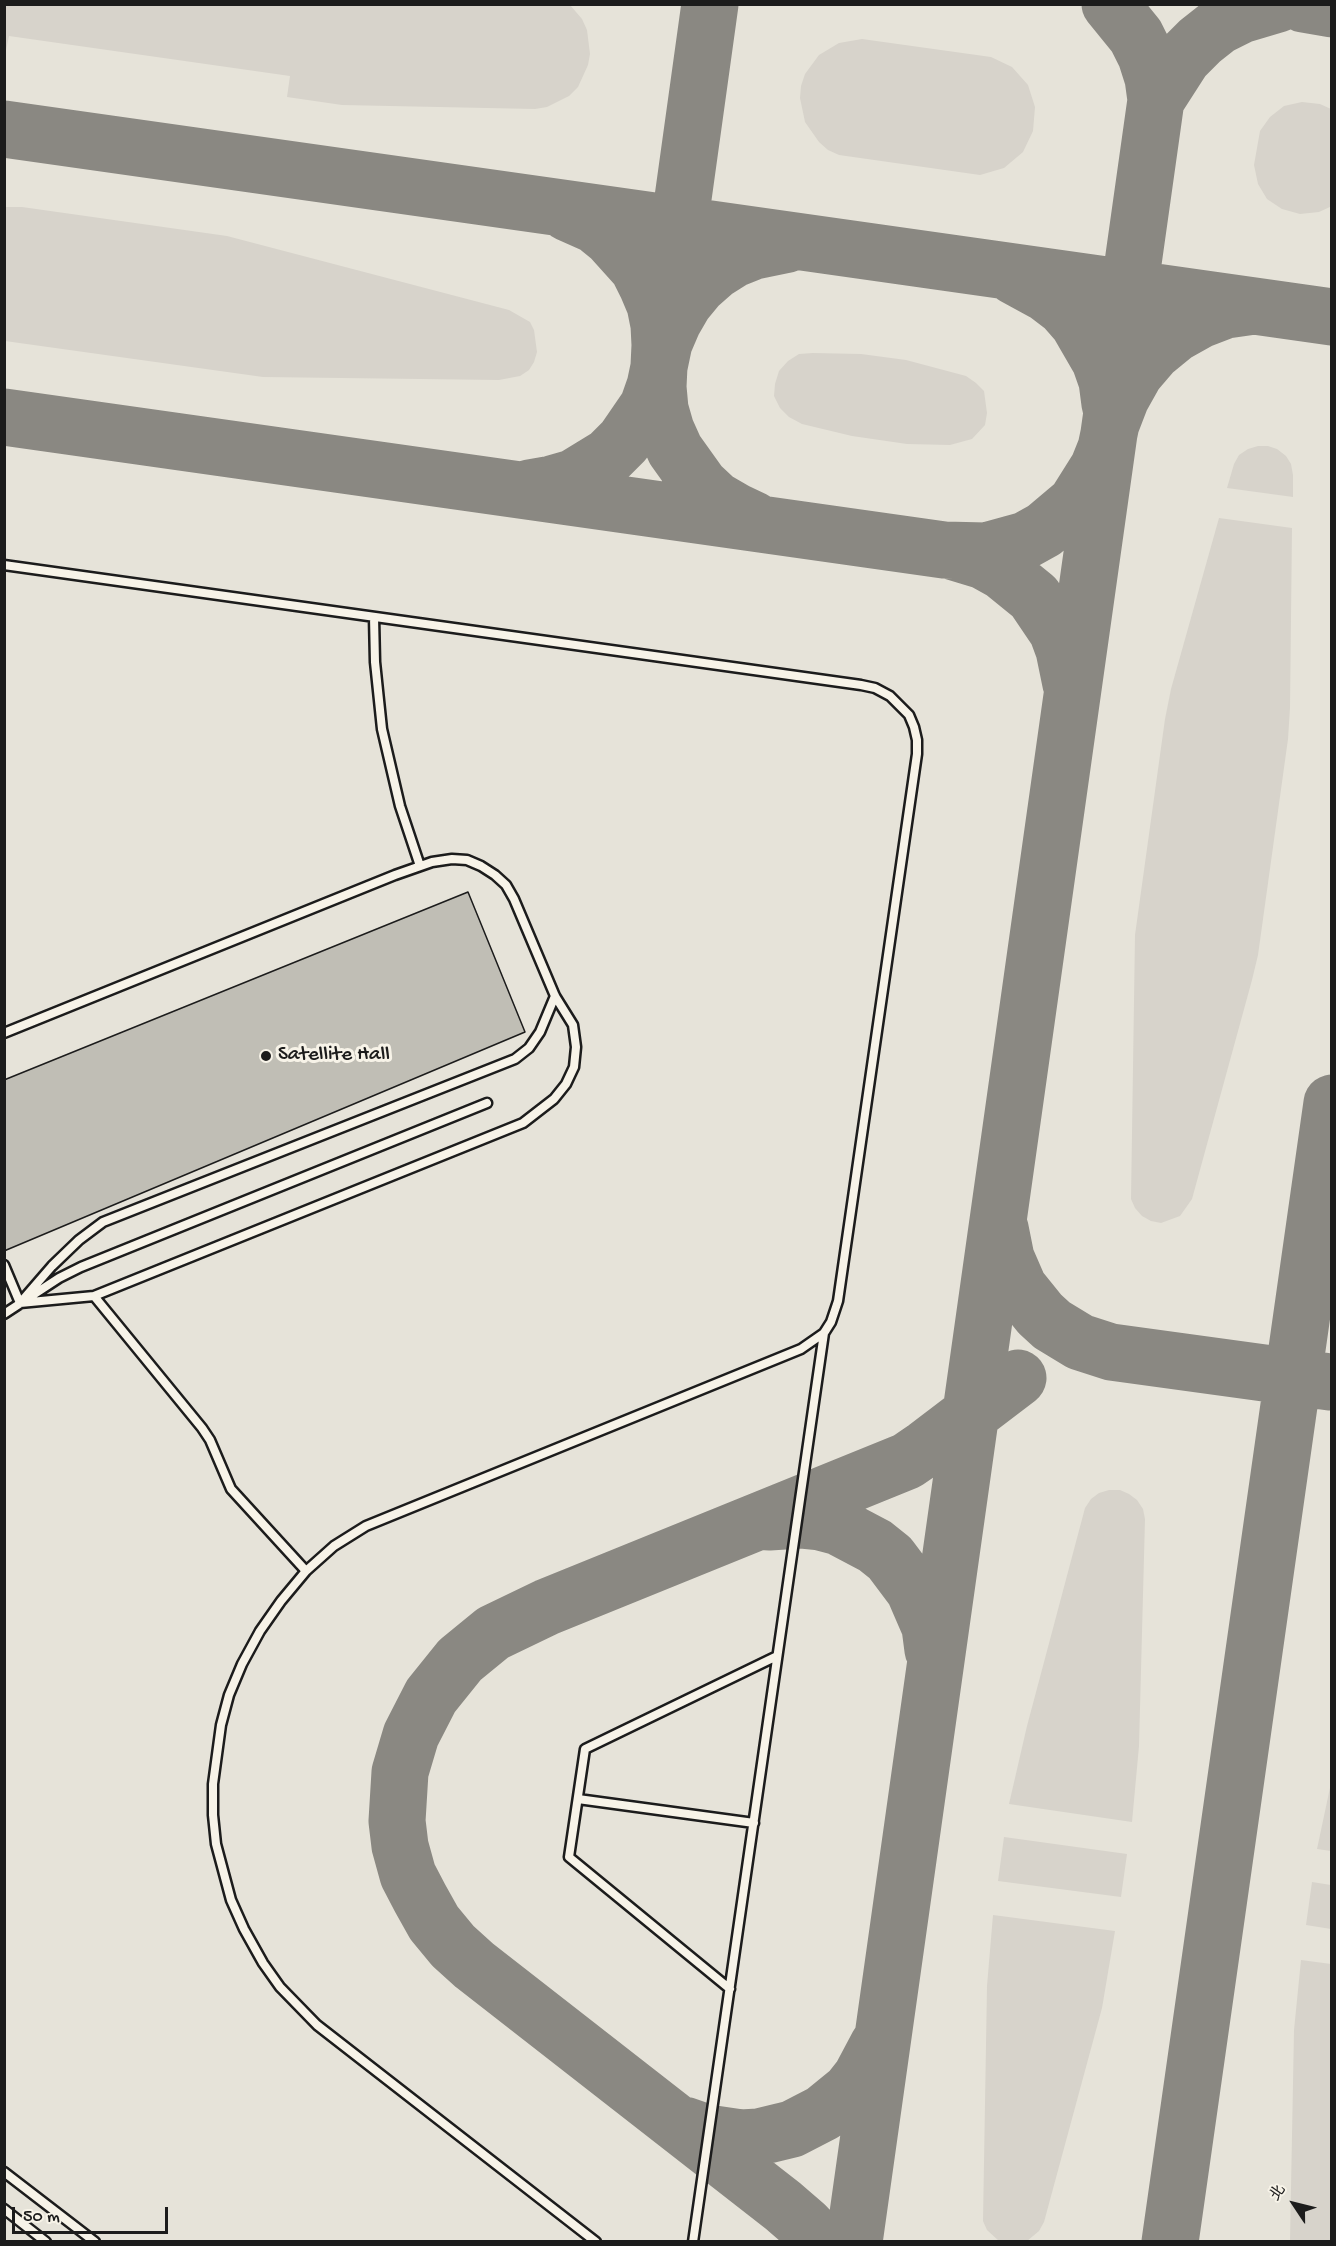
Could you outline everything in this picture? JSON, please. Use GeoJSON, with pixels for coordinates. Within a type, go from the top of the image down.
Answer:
{"type":"FeatureCollection","features":[{"type":"Feature","properties":{"kind":"lane"},"geometry":{"type":"LineString","coordinates":[[4,565],[861,685],[875,688],[890,696],[909,715],[917,740],[917,754],[838,1301],[831,1322],[824,1333],[693,2241]]}},
{"type":"Feature","properties":{"kind":"lane"},"geometry":{"type":"LineString","coordinates":[[374,617],[375,662],[382,729],[400,807],[420,866]]}},
{"type":"Feature","properties":{"kind":"lane"},"geometry":{"type":"LineString","coordinates":[[4,1033],[395,874],[442,861],[467,860],[495,875],[506,885],[555,996],[573,1025],[576,1047],[574,1067],[566,1084],[554,1100],[523,1123],[94,1296],[20,1303]]}},
{"type":"Feature","properties":{"kind":"lane"},"geometry":{"type":"LineString","coordinates":[[20,1303],[52,1266],[79,1240],[103,1222],[515,1059],[529,1048],[540,1032],[555,996]]}},
{"type":"Feature","properties":{"kind":"lane"},"geometry":{"type":"LineString","coordinates":[[4,1314],[59,1278],[81,1267],[487,1103]]}},
{"type":"Feature","properties":{"kind":"lane"},"geometry":{"type":"LineString","coordinates":[[4,1265],[20,1303]]}},
{"type":"Feature","properties":{"kind":"lane"},"geometry":{"type":"LineString","coordinates":[[94,1296],[202,1428],[210,1440],[231,1489],[306,1571]]}},
{"type":"Feature","properties":{"kind":"lane"},"geometry":{"type":"LineString","coordinates":[[596,2241],[317,2025],[280,1987],[244,1929],[231,1900],[220,1863],[213,1815],[215,1755],[221,1725],[229,1695],[242,1664],[280,1600],[306,1571],[334,1546],[366,1526],[801,1348],[824,1333]]}},
{"type":"Feature","properties":{"kind":"lane"},"geometry":{"type":"LineString","coordinates":[[730,1989],[569,1857],[585,1749],[777,1656]]}},
{"type":"Feature","properties":{"kind":"lane"},"geometry":{"type":"LineString","coordinates":[[578,1799],[754,1824]]}},
{"type":"Feature","properties":{"kind":"lane"},"geometry":{"type":"LineString","coordinates":[[4,2172],[95,2241]]}},
{"type":"Feature","properties":{"kind":"lane"},"geometry":{"type":"LineString","coordinates":[[4,2209],[46,2241]]}},
{"type":"Feature","properties":{"kind":"shaded area"},"geometry":{"type":"Polygon","coordinates":[[[4,5],[570,5],[582,19],[587,30],[590,54],[588,65],[578,87],[569,96],[547,107],[535,109],[342,105],[287,97],[290,76],[9,36],[5,55],[4,5]]]}},
{"type":"Feature","properties":{"kind":"shaded area"},"geometry":{"type":"Polygon","coordinates":[[[5,5],[1331,5],[1331,2241],[5,2242],[5,5]]]}},
{"type":"Feature","properties":{"kind":"shaded area"},"geometry":{"type":"Polygon","coordinates":[[[862,39],[991,57],[1012,67],[1028,85],[1035,107],[1033,131],[1023,152],[1004,168],[980,175],[839,155],[828,150],[819,142],[805,122],[800,98],[801,86],[805,74],[819,55],[839,43],[862,39]]]}},
{"type":"Feature","properties":{"kind":"shaded area"},"geometry":{"type":"Polygon","coordinates":[[[1302,102],[1320,104],[1331,109],[1332,206],[1319,212],[1300,214],[1282,209],[1267,199],[1258,184],[1254,165],[1260,131],[1270,117],[1284,106],[1302,102]]]}},
{"type":"Feature","properties":{"kind":"shaded area"},"geometry":{"type":"Polygon","coordinates":[[[5,207],[22,207],[227,236],[509,310],[530,322],[534,330],[537,352],[529,370],[520,376],[499,380],[263,377],[5,341],[5,207]]]}},
{"type":"Feature","properties":{"kind":"shaded area"},"geometry":{"type":"Polygon","coordinates":[[[799,354],[861,354],[906,360],[966,376],[984,391],[987,413],[985,425],[972,439],[950,445],[907,444],[852,436],[802,424],[789,417],[780,408],[774,396],[775,384],[779,371],[788,361],[799,354]]]}},
{"type":"Feature","properties":{"kind":"shaded area"},"geometry":{"type":"Polygon","coordinates":[[[1258,446],[1277,449],[1286,456],[1291,464],[1293,475],[1293,497],[1227,488],[1239,455],[1258,446]]]}},
{"type":"Feature","properties":{"kind":"shaded area"},"geometry":{"type":"Polygon","coordinates":[[[1219,518],[1292,528],[1288,739],[1258,955],[1252,980],[1192,1199],[1180,1216],[1161,1223],[1142,1216],[1131,1199],[1135,935],[1171,689],[1219,518]]]}},
{"type":"Feature","properties":{"kind":"shaded area"},"geometry":{"type":"Polygon","coordinates":[[[1120,1490],[1137,1500],[1143,1509],[1145,1519],[1139,1746],[1132,1822],[1009,1804],[1027,1726],[1085,1508],[1099,1493],[1120,1490]]]}},
{"type":"Feature","properties":{"kind":"shaded area"},"geometry":{"type":"Polygon","coordinates":[[[1331,1783],[1331,1851],[1317,1849],[1331,1783]]]}},
{"type":"Feature","properties":{"kind":"shaded area"},"geometry":{"type":"Polygon","coordinates":[[[1004,1837],[1127,1854],[1121,1897],[998,1881],[1004,1837]]]}},
{"type":"Feature","properties":{"kind":"shaded area"},"geometry":{"type":"Polygon","coordinates":[[[1312,1882],[1331,1885],[1331,1929],[1306,1925],[1312,1882]]]}},
{"type":"Feature","properties":{"kind":"shaded area"},"geometry":{"type":"Polygon","coordinates":[[[993,1915],[1115,1931],[1102,2008],[1044,2222],[1039,2231],[1027,2241],[999,2241],[987,2230],[983,2221],[987,1986],[993,1915]]]}},
{"type":"Feature","properties":{"kind":"shaded area"},"geometry":{"type":"Polygon","coordinates":[[[1301,1960],[1331,1964],[1331,2241],[1290,2241],[1294,2030],[1301,1960]]]}},
{"type":"Feature","properties":{"kind":"building","name":"Satellite Hall"},"geometry":{"type":"Polygon","coordinates":[[[468,892],[525,1032],[4,1251],[4,1080],[468,892]]]}},
{"type":"Feature","properties":{"kind":"taxiway"},"geometry":{"type":"LineString","coordinates":[[674,263],[710,4]]}},
{"type":"Feature","properties":{"kind":"taxiway"},"geometry":{"type":"LineString","coordinates":[[854,2242],[1156,100],[1153,78],[1146,56],[1136,36],[1110,4]]}},
{"type":"Feature","properties":{"kind":"taxiway"},"geometry":{"type":"LineString","coordinates":[[1156,100],[1183,58],[1219,26],[1241,15],[1278,4]]}},
{"type":"Feature","properties":{"kind":"taxiway"},"geometry":{"type":"LineString","coordinates":[[1303,4],[1332,9]]}},
{"type":"Feature","properties":{"kind":"taxiway"},"geometry":{"type":"LineString","coordinates":[[4,129],[1332,317]]}},
{"type":"Feature","properties":{"kind":"taxiway"},"geometry":{"type":"LineString","coordinates":[[568,213],[595,225],[611,238],[638,268],[655,305],[660,345],[658,387],[660,409],[675,450],[700,485],[716,500],[754,520]]}},
{"type":"Feature","properties":{"kind":"taxiway"},"geometry":{"type":"LineString","coordinates":[[529,488],[573,478],[609,456],[624,441],[648,406],[655,386],[664,343],[684,303],[698,286],[715,271],[734,259],[754,251],[788,244]]}},
{"type":"Feature","properties":{"kind":"taxiway"},"geometry":{"type":"LineString","coordinates":[[1014,276],[1047,294],[1064,307],[1078,323],[1100,361],[1107,381],[1110,404]]}},
{"type":"Feature","properties":{"kind":"taxiway"},"geometry":{"type":"LineString","coordinates":[[4,417],[944,550],[986,551],[1026,540],[1044,530],[1076,503],[1098,468],[1121,398],[1135,373],[1153,352],[1175,334],[1200,320],[1226,310],[1254,306]]}},
{"type":"Feature","properties":{"kind":"taxiway"},"geometry":{"type":"LineString","coordinates":[[951,551],[984,561],[1002,571],[1034,597],[1057,631],[1064,650],[1071,684]]}},
{"type":"Feature","properties":{"kind":"taxiway"},"geometry":{"type":"LineString","coordinates":[[1170,2242],[1332,1103]]}},
{"type":"Feature","properties":{"kind":"taxiway"},"geometry":{"type":"LineString","coordinates":[[1000,1228],[1006,1258],[1019,1288],[1052,1325],[1080,1342],[1111,1352],[1330,1382]]}},
{"type":"Feature","properties":{"kind":"taxiway"},"geometry":{"type":"LineString","coordinates":[[821,2242],[783,2206],[474,1965],[453,1946],[434,1923],[408,1875],[400,1846],[397,1821],[400,1772],[411,1735],[431,1696],[460,1660],[493,1633],[547,1607],[907,1461],[1018,1378]]}},
{"type":"Feature","properties":{"kind":"taxiway"},"geometry":{"type":"LineString","coordinates":[[769,1522],[800,1520],[820,1522],[839,1527],[875,1546],[890,1558],[914,1590],[930,1627],[933,1650]]}},
{"type":"Feature","properties":{"kind":"taxiway"},"geometry":{"type":"LineString","coordinates":[[684,2125],[707,2133],[741,2138],[759,2137],[792,2129],[823,2113],[850,2091],[861,2077],[878,2045]]}},
{"type":"Feature","properties":{"kind":"place","name":"Satellite Hall"},"geometry":{"type":"Point","coordinates":[266,1056]}}]}
